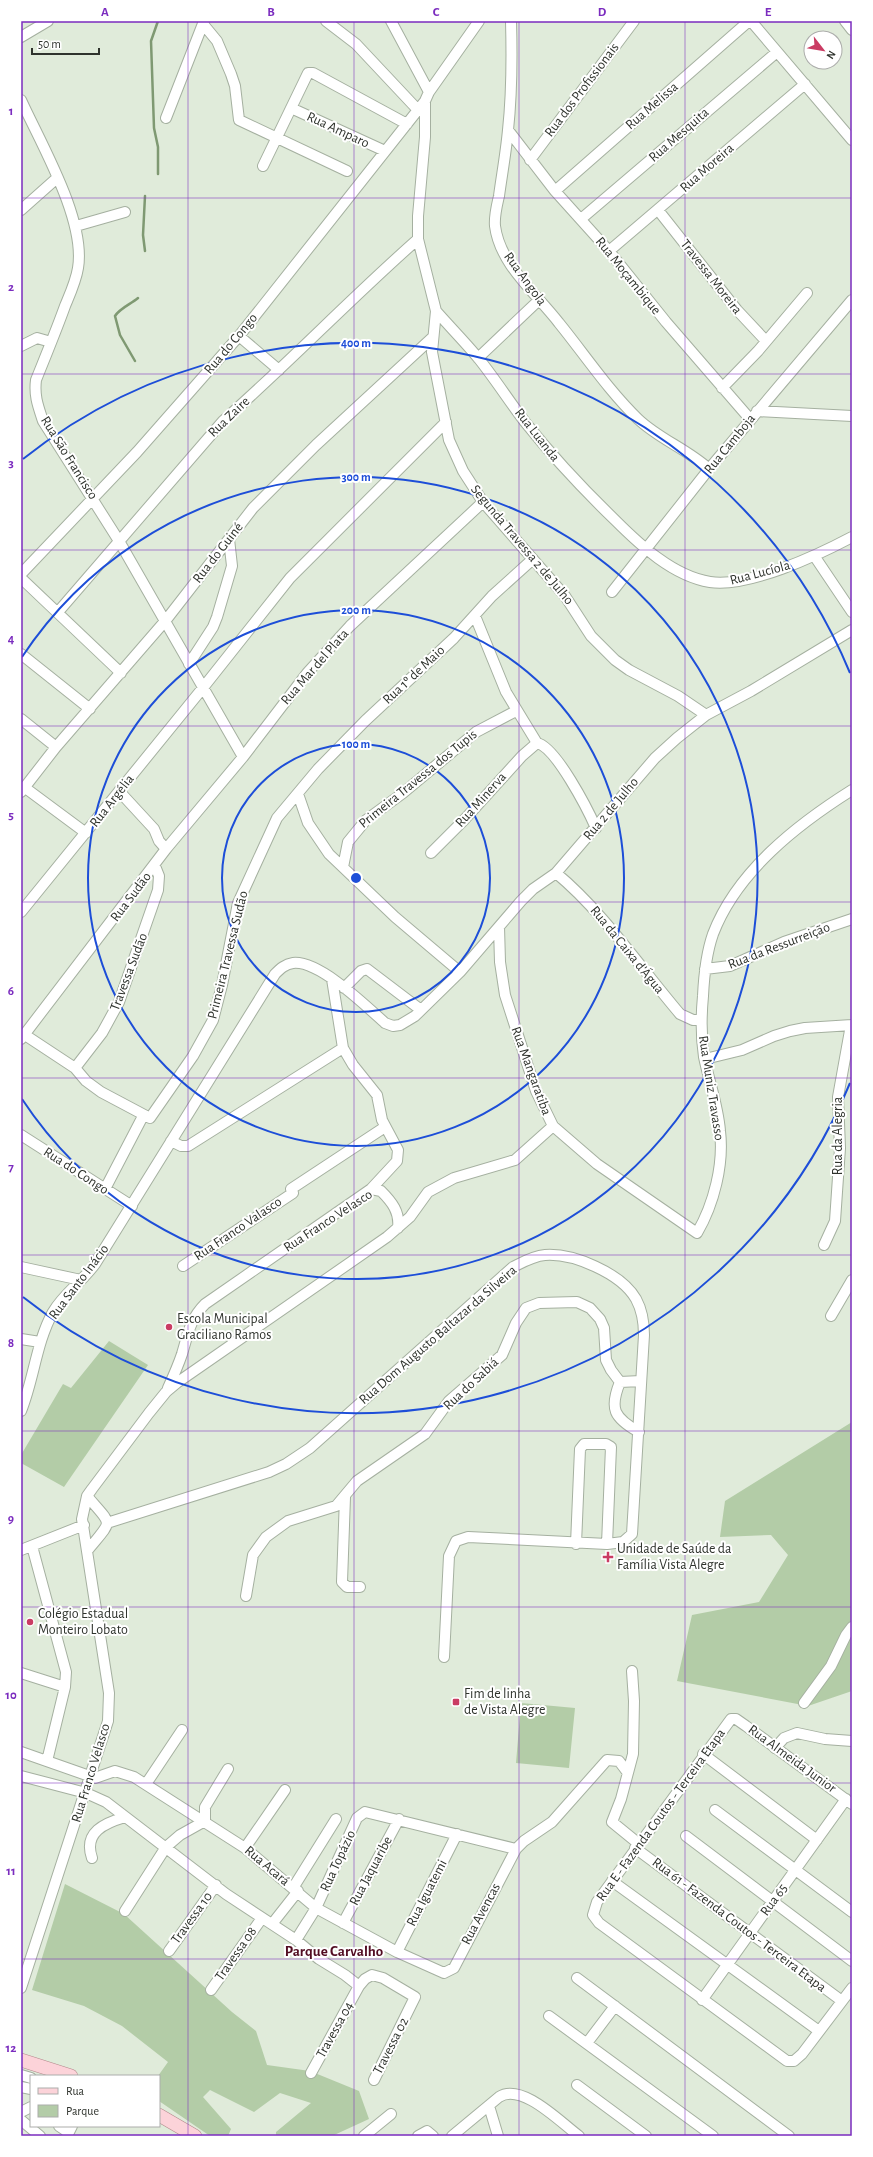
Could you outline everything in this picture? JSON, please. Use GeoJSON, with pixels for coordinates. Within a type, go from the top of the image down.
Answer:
{"type":"FeatureCollection","features":[{"type":"Feature","properties":{"kind":"main road"},"geometry":{"type":"LineString","coordinates":[[21,2060],[68,2075]]}},
{"type":"Feature","properties":{"kind":"main road"},"geometry":{"type":"LineString","coordinates":[[160,2116],[195,2136]]}},
{"type":"Feature","properties":{"kind":"main road"},"geometry":{"type":"LineString","coordinates":[[160,2120],[174,2124]]}},
{"type":"Feature","properties":{"kind":"street"},"geometry":{"type":"LineString","coordinates":[[21,37],[48,21]]}},
{"type":"Feature","properties":{"kind":"street"},"geometry":{"type":"LineString","coordinates":[[326,21],[356,44],[418,110]]}},
{"type":"Feature","properties":{"kind":"street"},"geometry":{"type":"LineString","coordinates":[[391,21],[427,97]]}},
{"type":"Feature","properties":{"kind":"street","name":"Rua do Congo"},"geometry":{"type":"LineString","coordinates":[[21,574],[137,452],[239,336],[365,180],[418,110],[479,21]]}},
{"type":"Feature","properties":{"kind":"street","name":"Rua Angola"},"geometry":{"type":"LineString","coordinates":[[511,21],[512,71],[508,130],[495,224],[504,253],[539,300],[558,321],[604,381],[637,418],[663,437],[694,456],[709,469]]}},
{"type":"Feature","properties":{"kind":"street","name":"Rua dos Profissionais"},"geometry":{"type":"LineString","coordinates":[[530,160],[634,21]]}},
{"type":"Feature","properties":{"kind":"street"},"geometry":{"type":"LineString","coordinates":[[750,21],[852,140]]}},
{"type":"Feature","properties":{"kind":"street","name":"Rua Melissa"},"geometry":{"type":"LineString","coordinates":[[555,191],[750,21]]}},
{"type":"Feature","properties":{"kind":"street"},"geometry":{"type":"LineString","coordinates":[[845,21],[852,30]]}},
{"type":"Feature","properties":{"kind":"street"},"geometry":{"type":"LineString","coordinates":[[204,23],[217,41],[231,74],[235,86],[238,118],[347,171]]}},
{"type":"Feature","properties":{"kind":"street"},"geometry":{"type":"LineString","coordinates":[[166,118],[204,23]]}},
{"type":"Feature","properties":{"kind":"street","name":"Rua Mesquita"},"geometry":{"type":"LineString","coordinates":[[581,219],[777,52]]}},
{"type":"Feature","properties":{"kind":"street"},"geometry":{"type":"LineString","coordinates":[[263,166],[308,73],[314,73],[407,124]]}},
{"type":"Feature","properties":{"kind":"street","name":"Rua Moreira"},"geometry":{"type":"LineString","coordinates":[[610,251],[805,84]]}},
{"type":"Feature","properties":{"kind":"street","name":"Segunda Travessa 2 de Julho"},"geometry":{"type":"LineString","coordinates":[[427,97],[418,216],[418,239],[436,311],[432,338],[432,352],[450,440],[463,471],[483,502],[574,607],[584,627],[591,636],[615,660],[629,670],[678,696],[706,715]]}},
{"type":"Feature","properties":{"kind":"street","name":"Rua São Francisco"},"geometry":{"type":"LineString","coordinates":[[21,100],[69,203],[76,226],[79,250],[78,268],[36,380],[34,392],[36,403],[44,421],[93,498],[166,620],[202,689],[243,757]]}},
{"type":"Feature","properties":{"kind":"street","name":"Rua Amparo"},"geometry":{"type":"LineString","coordinates":[[291,108],[385,152]]}},
{"type":"Feature","properties":{"kind":"street","name":"Rua Moçambique"},"geometry":{"type":"LineString","coordinates":[[508,130],[555,191],[610,251],[666,322],[750,419]]}},
{"type":"Feature","properties":{"kind":"street"},"geometry":{"type":"LineString","coordinates":[[21,210],[57,178]]}},
{"type":"Feature","properties":{"kind":"street","name":"Travessa Moreira"},"geometry":{"type":"LineString","coordinates":[[658,210],[736,310],[766,341]]}},
{"type":"Feature","properties":{"kind":"street"},"geometry":{"type":"LineString","coordinates":[[76,226],[125,212]]}},
{"type":"Feature","properties":{"kind":"street","name":"Rua Zaire"},"geometry":{"type":"LineString","coordinates":[[58,612],[223,421],[279,370],[362,289],[418,239]]}},
{"type":"Feature","properties":{"kind":"street"},"geometry":{"type":"LineString","coordinates":[[722,388],[766,341],[807,293]]}},
{"type":"Feature","properties":{"kind":"street"},"geometry":{"type":"LineString","coordinates":[[478,358],[539,300]]}},
{"type":"Feature","properties":{"kind":"street","name":"Rua Camboja"},"geometry":{"type":"LineString","coordinates":[[612,592],[750,419],[852,300]]}},
{"type":"Feature","properties":{"kind":"street","name":"Rua Luanda"},"geometry":{"type":"LineString","coordinates":[[436,311],[478,358],[524,420],[562,467],[646,551]]}},
{"type":"Feature","properties":{"kind":"street"},"geometry":{"type":"LineString","coordinates":[[239,336],[279,370]]}},
{"type":"Feature","properties":{"kind":"street"},"geometry":{"type":"LineString","coordinates":[[21,346],[36,338],[51,342]]}},
{"type":"Feature","properties":{"kind":"street","name":"Rua do Guiné"},"geometry":{"type":"LineString","coordinates":[[86,833],[23,789],[56,747],[166,620],[253,508],[316,445],[432,338]]}},
{"type":"Feature","properties":{"kind":"street"},"geometry":{"type":"LineString","coordinates":[[757,411],[852,416]]}},
{"type":"Feature","properties":{"kind":"street"},"geometry":{"type":"LineString","coordinates":[[202,689],[290,578],[446,422]]}},
{"type":"Feature","properties":{"kind":"street","name":"Rua Mar del Plata"},"geometry":{"type":"LineString","coordinates":[[243,757],[295,688],[339,637],[483,502]]}},
{"type":"Feature","properties":{"kind":"street","name":"Rua Lucíola"},"geometry":{"type":"LineString","coordinates":[[646,551],[694,577],[708,582],[721,583],[756,576],[815,557],[852,537]]}},
{"type":"Feature","properties":{"kind":"street"},"geometry":{"type":"LineString","coordinates":[[189,664],[213,627],[232,566],[228,539]]}},
{"type":"Feature","properties":{"kind":"street"},"geometry":{"type":"LineString","coordinates":[[815,557],[852,612]]}},
{"type":"Feature","properties":{"kind":"street","name":"Rua 1º de Maio"},"geometry":{"type":"LineString","coordinates":[[298,794],[318,769],[360,726],[475,616],[492,596],[533,559]]}},
{"type":"Feature","properties":{"kind":"street"},"geometry":{"type":"LineString","coordinates":[[21,578],[121,673]]}},
{"type":"Feature","properties":{"kind":"street"},"geometry":{"type":"LineString","coordinates":[[475,616],[499,675],[534,745],[542,745],[558,762],[580,796],[596,828]]}},
{"type":"Feature","properties":{"kind":"street","name":"Rua 2 de Julho"},"geometry":{"type":"LineString","coordinates":[[400,1025],[410,1020],[460,972],[533,889],[556,873],[655,758],[677,738],[706,715],[751,691],[852,630]]}},
{"type":"Feature","properties":{"kind":"street"},"geometry":{"type":"LineString","coordinates":[[21,654],[90,709]]}},
{"type":"Feature","properties":{"kind":"street","name":"Rua Argélia"},"geometry":{"type":"LineString","coordinates":[[21,912],[202,689]]}},
{"type":"Feature","properties":{"kind":"street","name":"Primeira Travessa dos Tupis"},"geometry":{"type":"LineString","coordinates":[[343,867],[348,842],[366,820],[402,793],[476,732],[516,710]]}},
{"type":"Feature","properties":{"kind":"street"},"geometry":{"type":"LineString","coordinates":[[21,719],[56,747]]}},
{"type":"Feature","properties":{"kind":"street","name":"Rua Minerva"},"geometry":{"type":"LineString","coordinates":[[431,853],[534,745]]}},
{"type":"Feature","properties":{"kind":"street","name":"Rua Sudão"},"geometry":{"type":"LineString","coordinates":[[23,1037],[155,866],[166,849],[243,757]]}},
{"type":"Feature","properties":{"kind":"street","name":"Rua Muniz Travasso"},"geometry":{"type":"LineString","coordinates":[[681,1223],[696,1232],[700,1227],[713,1193],[720,1159],[720,1125],[705,1059],[701,1020],[705,969],[713,934],[721,917],[747,878],[768,855],[814,814],[852,790]]}},
{"type":"Feature","properties":{"kind":"street"},"geometry":{"type":"LineString","coordinates":[[119,791],[154,829],[159,841],[166,849]]}},
{"type":"Feature","properties":{"kind":"street"},"geometry":{"type":"LineString","coordinates":[[298,794],[308,823],[321,844],[396,917],[460,972]]}},
{"type":"Feature","properties":{"kind":"street","name":"Primeira Travessa Sudão"},"geometry":{"type":"LineString","coordinates":[[104,1189],[148,1115],[194,1056],[213,1020],[222,985],[240,896],[277,818],[298,794]]}},
{"type":"Feature","properties":{"kind":"street","name":"Travessa Sudão"},"geometry":{"type":"LineString","coordinates":[[74,1068],[112,1016],[125,987],[158,890],[159,876],[155,866]]}},
{"type":"Feature","properties":{"kind":"street","name":"Rua da Caixa d'Água"},"geometry":{"type":"LineString","coordinates":[[556,873],[588,903],[680,1014],[694,1020],[701,1020]]}},
{"type":"Feature","properties":{"kind":"street","name":"Rua da Ressurreição"},"geometry":{"type":"LineString","coordinates":[[705,969],[730,966],[784,942],[852,919]]}},
{"type":"Feature","properties":{"kind":"street","name":"Rua Mangaratiba"},"geometry":{"type":"LineString","coordinates":[[499,927],[500,962],[505,995],[536,1091],[552,1126],[597,1164],[681,1223]]}},
{"type":"Feature","properties":{"kind":"street","name":"Rua Santo Inácio"},"geometry":{"type":"LineString","coordinates":[[21,1411],[40,1342],[58,1304],[71,1289],[82,1280],[95,1264],[275,974],[287,965],[294,963],[310,966],[344,988],[385,1023],[400,1025]]}},
{"type":"Feature","properties":{"kind":"street"},"geometry":{"type":"LineString","coordinates":[[344,988],[361,971],[367,969],[421,1010]]}},
{"type":"Feature","properties":{"kind":"street"},"geometry":{"type":"LineString","coordinates":[[332,979],[343,1048],[353,1065],[377,1095],[382,1120],[396,1144],[399,1155],[392,1168],[371,1189]]}},
{"type":"Feature","properties":{"kind":"street"},"geometry":{"type":"LineString","coordinates":[[705,1059],[742,1050],[774,1036],[805,1028],[852,1025]]}},
{"type":"Feature","properties":{"kind":"street","name":"Rua da Alegria"},"geometry":{"type":"LineString","coordinates":[[824,1245],[835,1221],[840,1144],[838,1097],[852,1025]]}},
{"type":"Feature","properties":{"kind":"street"},"geometry":{"type":"LineString","coordinates":[[23,1037],[74,1068],[86,1081],[101,1092],[148,1115]]}},
{"type":"Feature","properties":{"kind":"street"},"geometry":{"type":"LineString","coordinates":[[171,1141],[181,1146],[188,1146],[343,1048]]}},
{"type":"Feature","properties":{"kind":"street"},"geometry":{"type":"LineString","coordinates":[[398,1228],[410,1217],[428,1192],[440,1184],[469,1173],[515,1160],[552,1126]]}},
{"type":"Feature","properties":{"kind":"street","name":"Rua Franco Valasco"},"geometry":{"type":"LineString","coordinates":[[183,1266],[385,1127]]}},
{"type":"Feature","properties":{"kind":"street","name":"Rua do Congo"},"geometry":{"type":"LineString","coordinates":[[21,1135],[132,1206]]}},
{"type":"Feature","properties":{"kind":"street","name":"Rua Franco Velasco"},"geometry":{"type":"LineString","coordinates":[[21,1988],[108,1722],[110,1703],[84,1525],[83,1508],[87,1496],[166,1392],[178,1365],[191,1322],[197,1312],[205,1304],[371,1189],[381,1190],[398,1213],[398,1228],[166,1392]]}},
{"type":"Feature","properties":{"kind":"street","name":"Rua Dom Augusto Baltazar da Silveira"},"geometry":{"type":"LineString","coordinates":[[106,1526],[260,1475],[286,1464],[310,1448],[513,1267],[527,1259],[544,1256],[576,1259],[613,1277],[630,1291],[639,1306],[643,1319],[644,1335],[633,1529],[628,1539],[619,1544],[607,1544]]}},
{"type":"Feature","properties":{"kind":"street"},"geometry":{"type":"LineString","coordinates":[[21,1267],[82,1280]]}},
{"type":"Feature","properties":{"kind":"street"},"geometry":{"type":"LineString","coordinates":[[832,1316],[852,1280]]}},
{"type":"Feature","properties":{"kind":"street","name":"Rua do Sabiá"},"geometry":{"type":"LineString","coordinates":[[246,1596],[253,1555],[266,1537],[288,1521],[331,1508],[345,1497],[357,1481],[425,1434],[449,1401],[502,1355],[526,1308],[534,1305],[577,1302],[596,1313],[604,1328],[606,1360],[620,1382]]}},
{"type":"Feature","properties":{"kind":"street"},"geometry":{"type":"LineString","coordinates":[[21,1339],[40,1342]]}},
{"type":"Feature","properties":{"kind":"street"},"geometry":{"type":"LineString","coordinates":[[639,1432],[621,1421],[614,1409],[614,1398],[620,1382],[641,1381]]}},
{"type":"Feature","properties":{"kind":"street"},"geometry":{"type":"LineString","coordinates":[[444,1657],[449,1556],[456,1541],[468,1537],[576,1544],[607,1544],[611,1447],[608,1444],[584,1444],[580,1449],[576,1544]]}},
{"type":"Feature","properties":{"kind":"street"},"geometry":{"type":"LineString","coordinates":[[87,1496],[99,1511],[105,1515],[106,1526],[87,1551]]}},
{"type":"Feature","properties":{"kind":"street"},"geometry":{"type":"LineString","coordinates":[[345,1497],[342,1582],[347,1587],[360,1587]]}},
{"type":"Feature","properties":{"kind":"street"},"geometry":{"type":"LineString","coordinates":[[99,1511],[88,1514],[84,1525],[87,1531],[94,1534],[106,1526]]}},
{"type":"Feature","properties":{"kind":"street"},"geometry":{"type":"LineString","coordinates":[[21,1550],[84,1525]]}},
{"type":"Feature","properties":{"kind":"street"},"geometry":{"type":"LineString","coordinates":[[32,1546],[66,1672],[65,1687],[48,1761]]}},
{"type":"Feature","properties":{"kind":"street"},"geometry":{"type":"LineString","coordinates":[[804,1703],[831,1666],[846,1635],[852,1627]]}},
{"type":"Feature","properties":{"kind":"street"},"geometry":{"type":"LineString","coordinates":[[628,1773],[634,1746],[632,1671]]}},
{"type":"Feature","properties":{"kind":"street"},"geometry":{"type":"LineString","coordinates":[[21,1673],[65,1687]]}},
{"type":"Feature","properties":{"kind":"street","name":"Rua Almeida Junior"},"geometry":{"type":"LineString","coordinates":[[730,1719],[734,1719],[742,1723],[849,1801]]}},
{"type":"Feature","properties":{"kind":"street","name":"Rua E - Fazenda Coutos - Terceira Etapa"},"geometry":{"type":"LineString","coordinates":[[730,1719],[594,1907],[594,1919],[702,2000],[787,2061],[794,2061],[819,2031]]}},
{"type":"Feature","properties":{"kind":"street"},"geometry":{"type":"LineString","coordinates":[[146,1784],[182,1730]]}},
{"type":"Feature","properties":{"kind":"street"},"geometry":{"type":"LineString","coordinates":[[775,1748],[784,1738],[797,1733],[825,1739],[852,1741]]}},
{"type":"Feature","properties":{"kind":"street"},"geometry":{"type":"LineString","coordinates":[[21,1752],[91,1777]]}},
{"type":"Feature","properties":{"kind":"street"},"geometry":{"type":"LineString","coordinates":[[704,1754],[817,1840]]}},
{"type":"Feature","properties":{"kind":"street"},"geometry":{"type":"LineString","coordinates":[[399,1819],[516,1849],[524,1841],[552,1822],[607,1760],[619,1761],[628,1773]]}},
{"type":"Feature","properties":{"kind":"street"},"geometry":{"type":"LineString","coordinates":[[125,1911],[166,1847],[180,1835],[205,1821],[205,1807],[228,1769]]}},
{"type":"Feature","properties":{"kind":"street","name":"Rua Acará"},"geometry":{"type":"LineString","coordinates":[[91,1777],[98,1778],[112,1772],[122,1772],[134,1777],[245,1848],[316,1908],[397,1952],[442,1972]]}},
{"type":"Feature","properties":{"kind":"street","name":"Rua 61 - Fazenda Coutos - Terceira Etapa"},"geometry":{"type":"LineString","coordinates":[[628,1773],[612,1822],[637,1846],[842,2002]]}},
{"type":"Feature","properties":{"kind":"street"},"geometry":{"type":"LineString","coordinates":[[21,1776],[86,1793],[106,1802],[216,1886],[296,1940],[319,1959],[345,1975],[358,1986]]}},
{"type":"Feature","properties":{"kind":"street"},"geometry":{"type":"LineString","coordinates":[[245,1848],[285,1790]]}},
{"type":"Feature","properties":{"kind":"street","name":"Rua 65"},"geometry":{"type":"LineString","coordinates":[[702,2000],[817,1840],[849,1801]]}},
{"type":"Feature","properties":{"kind":"street"},"geometry":{"type":"LineString","coordinates":[[714,1810],[852,1912]]}},
{"type":"Feature","properties":{"kind":"street","name":"Rua Topázio"},"geometry":{"type":"LineString","coordinates":[[296,1940],[316,1908],[361,1814],[370,1812],[399,1819]]}},
{"type":"Feature","properties":{"kind":"street"},"geometry":{"type":"LineString","coordinates":[[92,1858],[90,1843],[94,1834],[101,1826],[125,1817]]}},
{"type":"Feature","properties":{"kind":"street","name":"Rua Jaquaribe"},"geometry":{"type":"LineString","coordinates":[[343,1923],[399,1819]]}},
{"type":"Feature","properties":{"kind":"street","name":"Rua Topázio"},"geometry":{"type":"LineString","coordinates":[[272,1924],[295,1890],[336,1820]]}},
{"type":"Feature","properties":{"kind":"street","name":"Rua Iguatemi"},"geometry":{"type":"LineString","coordinates":[[397,1952],[457,1834]]}},
{"type":"Feature","properties":{"kind":"street"},"geometry":{"type":"LineString","coordinates":[[686,1836],[852,1961]]}},
{"type":"Feature","properties":{"kind":"street","name":"Rua Avencas"},"geometry":{"type":"LineString","coordinates":[[442,1972],[447,1973],[454,1968],[516,1849]]}},
{"type":"Feature","properties":{"kind":"street"},"geometry":{"type":"LineString","coordinates":[[612,1881],[819,2031],[852,1988]]}},
{"type":"Feature","properties":{"kind":"street","name":"Travessa 10"},"geometry":{"type":"LineString","coordinates":[[169,1951],[216,1886]]}},
{"type":"Feature","properties":{"kind":"street","name":"Travessa 08"},"geometry":{"type":"LineString","coordinates":[[211,1990],[262,1918]]}},
{"type":"Feature","properties":{"kind":"street","name":"Travessa 02"},"geometry":{"type":"LineString","coordinates":[[358,1986],[372,1976],[402,1988],[415,1997],[409,2012],[374,2080]]}},
{"type":"Feature","properties":{"kind":"street"},"geometry":{"type":"LineString","coordinates":[[577,1978],[789,2136]]}},
{"type":"Feature","properties":{"kind":"street","name":"Travessa 04"},"geometry":{"type":"LineString","coordinates":[[311,2073],[358,1986]]}},
{"type":"Feature","properties":{"kind":"street"},"geometry":{"type":"LineString","coordinates":[[587,2044],[615,2006]]}},
{"type":"Feature","properties":{"kind":"street"},"geometry":{"type":"LineString","coordinates":[[549,2016],[713,2136]]}},
{"type":"Feature","properties":{"kind":"street"},"geometry":{"type":"LineString","coordinates":[[577,2085],[646,2136]]}},
{"type":"Feature","properties":{"kind":"street"},"geometry":{"type":"LineString","coordinates":[[452,2136],[503,2095],[520,2095],[538,2105],[579,2136]]}},
{"type":"Feature","properties":{"kind":"street"},"geometry":{"type":"LineString","coordinates":[[489,2106],[498,2136]]}},
{"type":"Feature","properties":{"kind":"street"},"geometry":{"type":"LineString","coordinates":[[21,2112],[30,2108]]}},
{"type":"Feature","properties":{"kind":"street"},"geometry":{"type":"LineString","coordinates":[[364,2136],[391,2114]]}},
{"type":"Feature","properties":{"kind":"street"},"geometry":{"type":"LineString","coordinates":[[21,2120],[40,2136]]}},
{"type":"Feature","properties":{"kind":"street"},"geometry":{"type":"LineString","coordinates":[[418,2136],[427,2131],[433,2136]]}},
{"type":"Feature","properties":{"kind":"green space"},"geometry":{"type":"Polygon","coordinates":[[[109,1341],[148,1365],[64,1487],[21,1463],[21,1455],[63,1384],[71,1388],[109,1341]]]}},
{"type":"Feature","properties":{"kind":"green space"},"geometry":{"type":"Polygon","coordinates":[[[852,1422],[852,1691],[808,1706],[677,1681],[692,1615],[759,1602],[788,1555],[771,1535],[720,1537],[725,1501],[852,1422]]]}},
{"type":"Feature","properties":{"kind":"green space"},"geometry":{"type":"Polygon","coordinates":[[[521,1703],[575,1708],[569,1768],[516,1763],[521,1703]]]}},
{"type":"Feature","properties":{"kind":"green space"},"geometry":{"type":"Polygon","coordinates":[[[65,1884],[124,1914],[232,2012],[256,2031],[267,2065],[310,2071],[359,2091],[369,2119],[332,2136],[276,2136],[276,2132],[311,2103],[280,2093],[254,2112],[210,2090],[203,2097],[231,2129],[228,2136],[210,2136],[160,2102],[160,2075],[159,2075],[168,2062],[122,2026],[84,2006],[32,1990],[65,1884]]]}},
{"type":"Feature","properties":{"kind":"waterway"},"geometry":{"type":"LineString","coordinates":[[158,21],[151,41],[154,128],[158,147],[158,174]]}},
{"type":"Feature","properties":{"kind":"waterway"},"geometry":{"type":"LineString","coordinates":[[145,196],[143,235],[145,251]]}},
{"type":"Feature","properties":{"kind":"waterway"},"geometry":{"type":"LineString","coordinates":[[135,361],[120,335],[115,316],[123,308],[138,298]]}},
{"type":"Feature","properties":{"kind":"place","name":"Escola Municipal Graciliano Ramos"},"geometry":{"type":"Point","coordinates":[169,1327]}},
{"type":"Feature","properties":{"kind":"place","name":"Unidade de Saúde da Família Vista Alegre"},"geometry":{"type":"Point","coordinates":[608,1557]}},
{"type":"Feature","properties":{"kind":"place","name":"Colégio Estadual Monteiro Lobato"},"geometry":{"type":"Point","coordinates":[30,1622]}},
{"type":"Feature","properties":{"kind":"place","name":"Fim de linha de Vista Alegre"},"geometry":{"type":"Point","coordinates":[456,1702]}},
{"type":"Feature","properties":{"kind":"district","name":"Parque Carvalho"},"geometry":{"type":"Point","coordinates":[334,1951]}}]}
